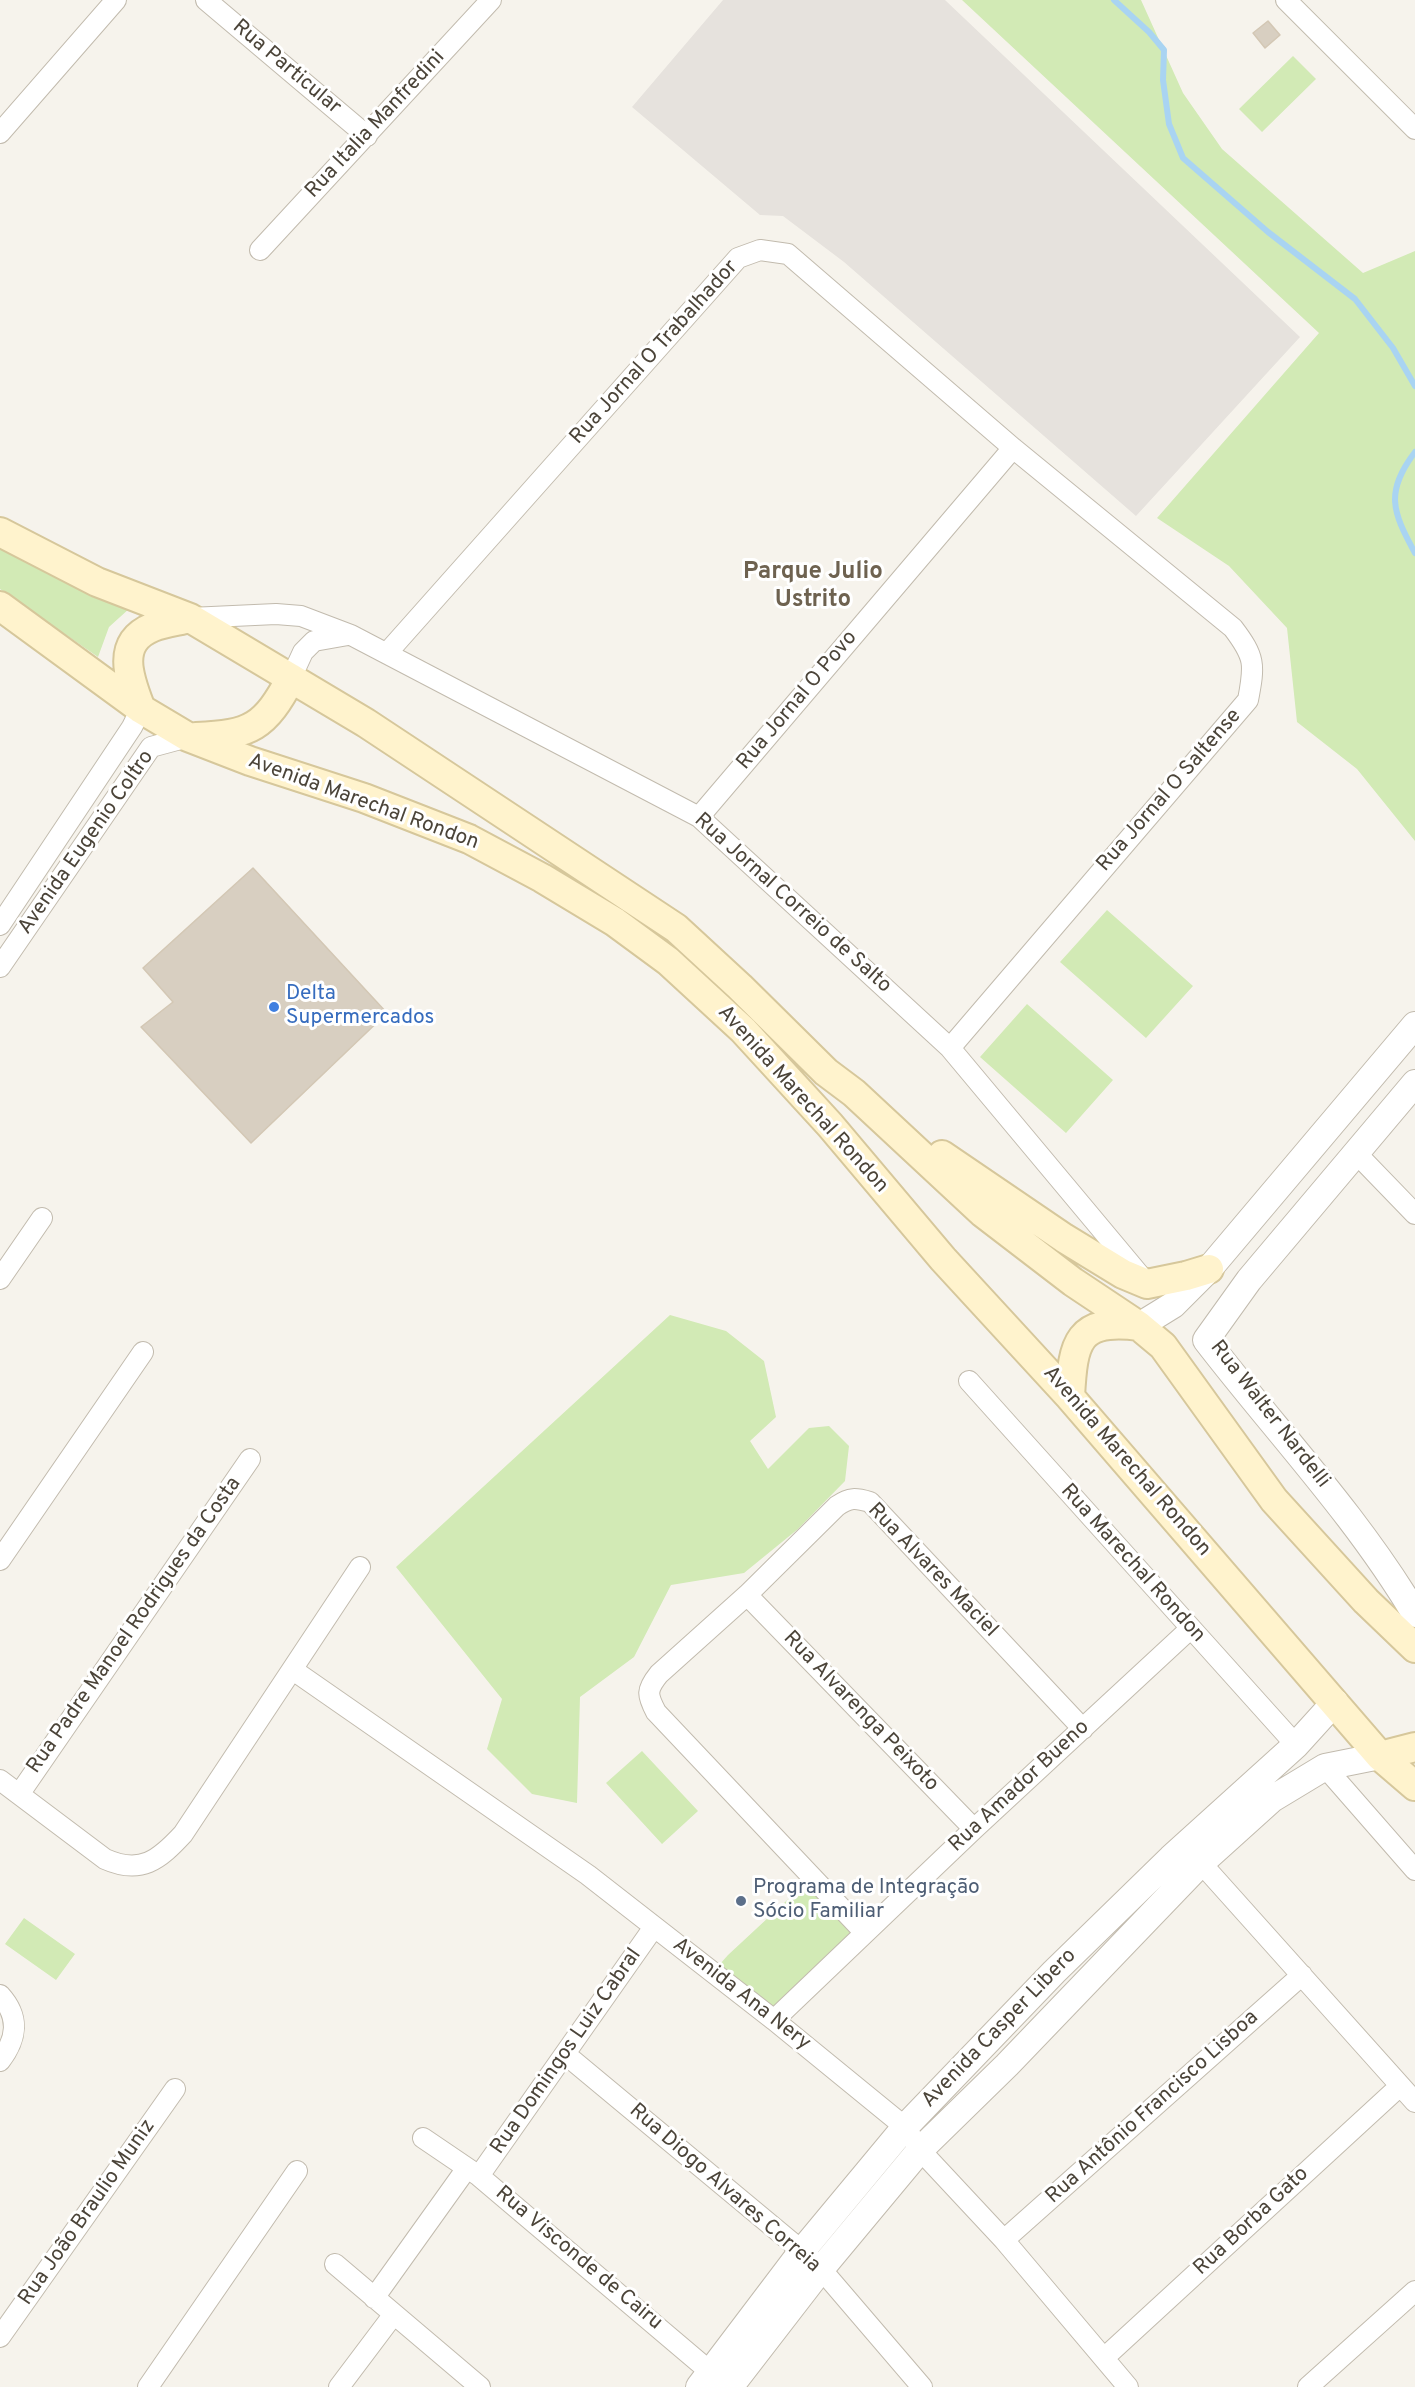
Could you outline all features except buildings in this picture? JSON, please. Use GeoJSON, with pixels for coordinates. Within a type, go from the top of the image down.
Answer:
{"type":"FeatureCollection","features":[{"type":"Feature","properties":{"kind":"main road","name":"Avenida Marechal Rondon"},"geometry":{"type":"LineString","coordinates":[[0,532],[97,582],[190,618],[366,723],[676,928],[826,1072],[854,1093],[983,1214],[1073,1282],[1139,1326],[1163,1346],[1274,1500],[1366,1601],[1415,1648]]}},
{"type":"Feature","properties":{"kind":"main road","name":"Avenida Marechal Rondon"},"geometry":{"type":"LineString","coordinates":[[0,606],[141,709],[188,737],[250,761],[364,798],[469,839],[542,878],[615,922],[668,961],[743,1030],[830,1125],[943,1259],[1071,1397],[1380,1756],[1415,1786]]}},
{"type":"Feature","properties":{"kind":"main road"},"geometry":{"type":"LineString","coordinates":[[141,709],[129,679],[130,645],[138,635],[153,627],[190,618]]}},
{"type":"Feature","properties":{"kind":"main road"},"geometry":{"type":"LineString","coordinates":[[252,656],[263,684],[264,719]]}},
{"type":"Feature","properties":{"kind":"main road"},"geometry":{"type":"LineString","coordinates":[[188,737],[227,735],[247,730],[264,719],[278,702],[291,678]]}},
{"type":"Feature","properties":{"kind":"main road"},"geometry":{"type":"LineString","coordinates":[[854,1093],[986,1186],[1123,1274],[1147,1284],[1209,1269]]}},
{"type":"Feature","properties":{"kind":"main road"},"geometry":{"type":"LineString","coordinates":[[1071,1397],[1072,1365],[1078,1345],[1088,1331],[1106,1324],[1139,1326]]}},
{"type":"Feature","properties":{"kind":"main road"},"geometry":{"type":"LineString","coordinates":[[1380,1756],[1415,1747]]}},
{"type":"Feature","properties":{"kind":"street"},"geometry":{"type":"LineString","coordinates":[[0,133],[116,0]]}},
{"type":"Feature","properties":{"kind":"street","name":"Rua Particular"},"geometry":{"type":"LineString","coordinates":[[206,0],[367,136]]}},
{"type":"Feature","properties":{"kind":"street","name":"Rua Italia Manfredini"},"geometry":{"type":"LineString","coordinates":[[260,250],[490,0]]}},
{"type":"Feature","properties":{"kind":"street"},"geometry":{"type":"LineString","coordinates":[[1286,0],[1415,129]]}},
{"type":"Feature","properties":{"kind":"street","name":"Rua Jornal O Trabalhador"},"geometry":{"type":"LineString","coordinates":[[387,653],[720,277],[738,258],[759,250],[788,254],[1013,448]]}},
{"type":"Feature","properties":{"kind":"street","name":"Rua Jornal O Povo"},"geometry":{"type":"LineString","coordinates":[[699,817],[1013,448]]}},
{"type":"Feature","properties":{"kind":"street","name":"Rua Jornal O Saltense"},"geometry":{"type":"LineString","coordinates":[[950,1048],[1248,700],[1253,674],[1249,649],[1233,628],[1013,448]]}},
{"type":"Feature","properties":{"kind":"street","name":"Rua Jornal Correio de Salto"},"geometry":{"type":"LineString","coordinates":[[190,618],[276,614],[301,616],[351,635],[699,817],[950,1048],[1147,1284]]}},
{"type":"Feature","properties":{"kind":"street"},"geometry":{"type":"LineString","coordinates":[[291,678],[303,652],[315,641],[351,635]]}},
{"type":"Feature","properties":{"kind":"street","name":"Avenida Eugenio Coltro"},"geometry":{"type":"LineString","coordinates":[[0,925],[132,727],[141,709]]}},
{"type":"Feature","properties":{"kind":"street","name":"Avenida Eugenio Coltro"},"geometry":{"type":"LineString","coordinates":[[0,967],[151,747],[188,737]]}},
{"type":"Feature","properties":{"kind":"street"},"geometry":{"type":"LineString","coordinates":[[1139,1326],[1173,1305],[1209,1269],[1415,1025]]}},
{"type":"Feature","properties":{"kind":"street","name":"Rua Walter Nardelli"},"geometry":{"type":"LineString","coordinates":[[1415,1083],[1249,1280],[1206,1340],[1248,1395],[1366,1538],[1415,1614]]}},
{"type":"Feature","properties":{"kind":"street"},"geometry":{"type":"LineString","coordinates":[[1356,1153],[1415,1214]]}},
{"type":"Feature","properties":{"kind":"street"},"geometry":{"type":"LineString","coordinates":[[0,1279],[42,1218]]}},
{"type":"Feature","properties":{"kind":"street"},"geometry":{"type":"LineString","coordinates":[[0,1560],[143,1352]]}},
{"type":"Feature","properties":{"kind":"street","name":"Rua Marechal Rondon"},"geometry":{"type":"LineString","coordinates":[[969,1381],[1296,1745]]}},
{"type":"Feature","properties":{"kind":"street","name":"Rua Padre Manoel Rodrigues da Costa"},"geometry":{"type":"LineString","coordinates":[[20,1793],[250,1458]]}},
{"type":"Feature","properties":{"kind":"street","name":"Rua Alvares Maciel"},"geometry":{"type":"LineString","coordinates":[[865,1933],[656,1712],[648,1697],[650,1684],[658,1674],[747,1595],[837,1506],[848,1498],[870,1502],[1083,1729]]}},
{"type":"Feature","properties":{"kind":"street"},"geometry":{"type":"LineString","coordinates":[[0,1780],[20,1793],[92,1852],[117,1864],[132,1866],[150,1862],[164,1854],[183,1834],[360,1567]]}},
{"type":"Feature","properties":{"kind":"street","name":"Rua Alvarenga Peixoto"},"geometry":{"type":"LineString","coordinates":[[747,1595],[974,1829]]}},
{"type":"Feature","properties":{"kind":"street","name":"Rua Amador Bueno"},"geometry":{"type":"LineString","coordinates":[[774,2020],[974,1829],[1190,1629]]}},
{"type":"Feature","properties":{"kind":"street","name":"Avenida Ana Nery"},"geometry":{"type":"LineString","coordinates":[[293,1670],[588,1875],[774,2020],[905,2127],[920,2150],[1004,2240],[1128,2387]]}},
{"type":"Feature","properties":{"kind":"street","name":"Avenida Casper Libero"},"geometry":{"type":"LineString","coordinates":[[717,2383],[802,2251],[905,2127],[1054,1972],[1162,1866],[1296,1745],[1335,1702]]}},
{"type":"Feature","properties":{"kind":"street","name":"Avenida Casper Libero"},"geometry":{"type":"LineString","coordinates":[[717,2383],[820,2269],[920,2150],[1007,2065],[1201,1863],[1272,1799],[1325,1767],[1380,1756]]}},
{"type":"Feature","properties":{"kind":"street"},"geometry":{"type":"LineString","coordinates":[[1325,1767],[1415,1870]]}},
{"type":"Feature","properties":{"kind":"street"},"geometry":{"type":"LineString","coordinates":[[1201,1863],[1415,2102]]}},
{"type":"Feature","properties":{"kind":"street","name":"Rua Domingos Luiz Cabral"},"geometry":{"type":"LineString","coordinates":[[374,2298],[565,2054],[654,1927]]}},
{"type":"Feature","properties":{"kind":"street","name":"Rua Antônio Francisco Lisboa"},"geometry":{"type":"LineString","coordinates":[[1004,2240],[1302,1975]]}},
{"type":"Feature","properties":{"kind":"street"},"geometry":{"type":"LineString","coordinates":[[0,1995],[9,2007],[13,2021],[11,2047],[0,2061]]}},
{"type":"Feature","properties":{"kind":"street","name":"Rua Diogo Alvares Correia"},"geometry":{"type":"LineString","coordinates":[[565,2054],[802,2251],[921,2387]]}},
{"type":"Feature","properties":{"kind":"street","name":"Rua Borba Gato"},"geometry":{"type":"LineString","coordinates":[[1104,2358],[1400,2086]]}},
{"type":"Feature","properties":{"kind":"street","name":"Rua João Braulio Muniz"},"geometry":{"type":"LineString","coordinates":[[0,2337],[175,2088]]}},
{"type":"Feature","properties":{"kind":"street","name":"Rua Visconde de Cairu"},"geometry":{"type":"LineString","coordinates":[[423,2138],[473,2172],[717,2383]]}},
{"type":"Feature","properties":{"kind":"street"},"geometry":{"type":"LineString","coordinates":[[148,2387],[297,2171]]}},
{"type":"Feature","properties":{"kind":"street"},"geometry":{"type":"LineString","coordinates":[[335,2264],[480,2387]]}},
{"type":"Feature","properties":{"kind":"street"},"geometry":{"type":"LineString","coordinates":[[1308,2387],[1330,2380],[1415,2291]]}},
{"type":"Feature","properties":{"kind":"street"},"geometry":{"type":"LineString","coordinates":[[339,2387],[394,2314]]}},
{"type":"Feature","properties":{"kind":"shaded area"},"geometry":{"type":"Polygon","coordinates":[[[723,0],[945,0],[1300,337],[1136,516],[844,262],[783,216],[760,215],[632,107],[723,0]]]}},
{"type":"Feature","properties":{"kind":"green space"},"geometry":{"type":"Polygon","coordinates":[[[962,0],[1141,0],[1183,93],[1222,149],[1363,273],[1415,251],[1415,841],[1357,769],[1297,722],[1287,628],[1229,566],[1157,518],[1319,333],[962,0]]]}},
{"type":"Feature","properties":{"kind":"green space"},"geometry":{"type":"Polygon","coordinates":[[[1293,56],[1316,79],[1262,132],[1239,109],[1293,56]]]}},
{"type":"Feature","properties":{"kind":"green space"},"geometry":{"type":"Polygon","coordinates":[[[0,538],[130,608],[109,627],[98,657],[0,589],[0,538]]]}},
{"type":"Feature","properties":{"kind":"green space"},"geometry":{"type":"Polygon","coordinates":[[[1107,910],[1193,986],[1146,1038],[1060,962],[1107,910]]]}},
{"type":"Feature","properties":{"kind":"green space"},"geometry":{"type":"Polygon","coordinates":[[[1027,1004],[1113,1080],[1066,1133],[980,1057],[1027,1004]]]}},
{"type":"Feature","properties":{"kind":"green space"},"geometry":{"type":"Polygon","coordinates":[[[670,1315],[726,1331],[764,1361],[776,1417],[750,1441],[768,1469],[809,1428],[829,1426],[849,1446],[845,1481],[798,1529],[744,1573],[671,1585],[634,1657],[580,1697],[577,1803],[532,1794],[487,1749],[502,1699],[396,1567],[670,1315]]]}},
{"type":"Feature","properties":{"kind":"green space"},"geometry":{"type":"Polygon","coordinates":[[[642,1751],[698,1811],[662,1844],[606,1783],[642,1751]]]}},
{"type":"Feature","properties":{"kind":"green space"},"geometry":{"type":"Polygon","coordinates":[[[812,1877],[865,1933],[774,2020],[712,1973],[728,1955],[812,1877]]]}},
{"type":"Feature","properties":{"kind":"green space"},"geometry":{"type":"Polygon","coordinates":[[[24,1918],[75,1954],[56,1980],[5,1944],[24,1918]]]}},
{"type":"Feature","properties":{"kind":"waterway"},"geometry":{"type":"LineString","coordinates":[[1114,0],[1149,32],[1164,50],[1163,80],[1169,124],[1183,158],[1268,232],[1355,299],[1393,348],[1415,386]]}},
{"type":"Feature","properties":{"kind":"waterway"},"geometry":{"type":"LineString","coordinates":[[1415,452],[1399,479],[1395,502],[1401,525],[1415,553]]}},
{"type":"Feature","properties":{"kind":"place","name":"Delta Supermercados"},"geometry":{"type":"Point","coordinates":[274,1007]}},
{"type":"Feature","properties":{"kind":"place","name":"Programa de Integração Sócio Familiar"},"geometry":{"type":"Point","coordinates":[741,1901]}},
{"type":"Feature","properties":{"kind":"district","name":"Parque Julio Ustrito"},"geometry":{"type":"Point","coordinates":[813,587]}}]}
